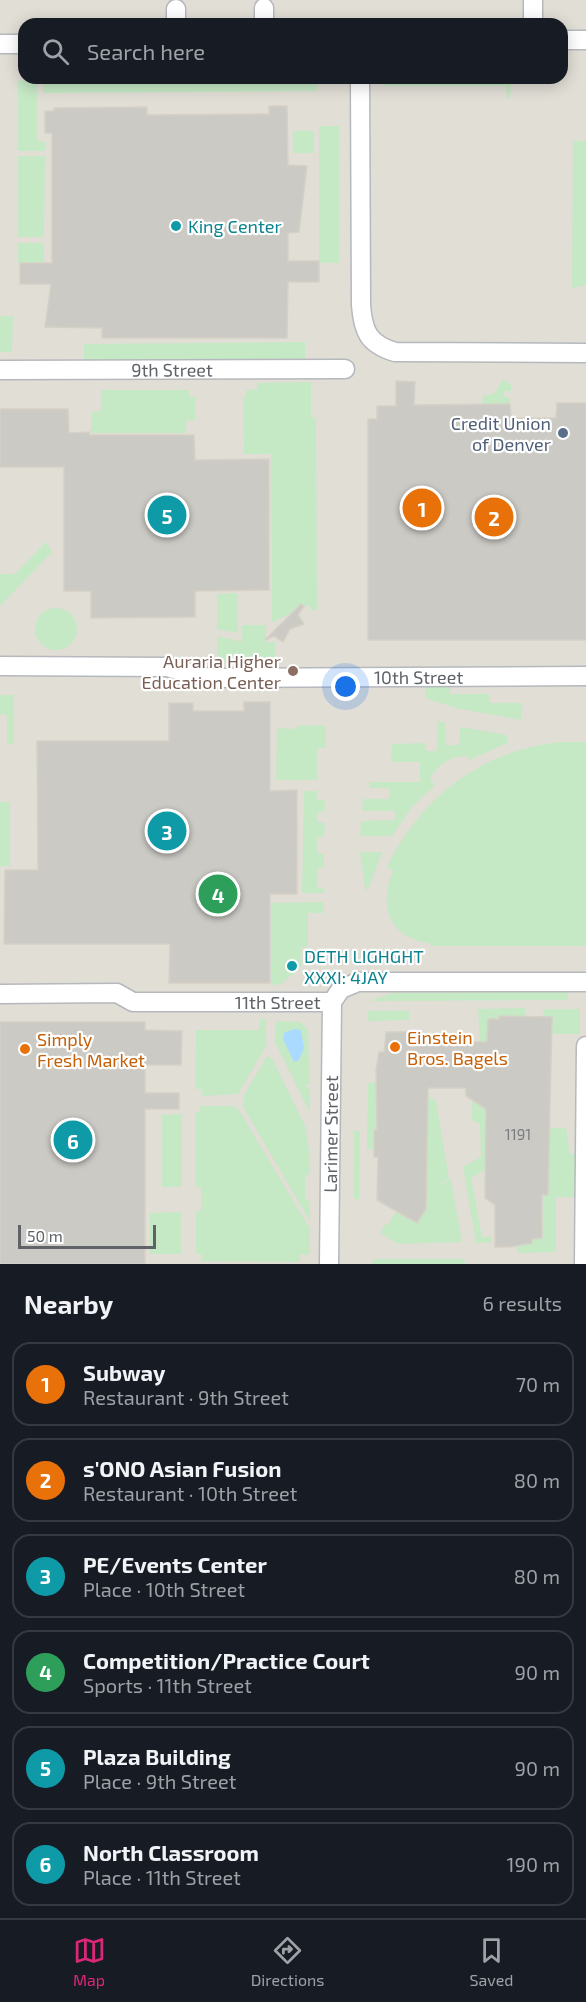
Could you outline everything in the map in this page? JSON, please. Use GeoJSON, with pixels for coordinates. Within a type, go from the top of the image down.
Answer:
{"type":"FeatureCollection","features":[{"type":"Feature","properties":{"kind":"street"},"geometry":{"type":"LineString","coordinates":[[533,0],[533,18]]}},
{"type":"Feature","properties":{"kind":"street"},"geometry":{"type":"LineString","coordinates":[[568,40],[586,40]]}},
{"type":"Feature","properties":{"kind":"street"},"geometry":{"type":"LineString","coordinates":[[0,44],[18,44]]}},
{"type":"Feature","properties":{"kind":"street"},"geometry":{"type":"LineString","coordinates":[[360,84],[362,324],[375,343],[395,352],[586,353]]}},
{"type":"Feature","properties":{"kind":"street","name":"9th Street"},"geometry":{"type":"LineString","coordinates":[[0,370],[345,369]]}},
{"type":"Feature","properties":{"kind":"street","name":"10th Street"},"geometry":{"type":"LineString","coordinates":[[0,666],[167,667],[209,678],[586,676]]}},
{"type":"Feature","properties":{"kind":"street","name":"11th Street"},"geometry":{"type":"LineString","coordinates":[[0,994],[117,993],[133,1002],[332,1002],[341,989],[358,982],[586,981]]}},
{"type":"Feature","properties":{"kind":"street","name":"Larimer Street"},"geometry":{"type":"LineString","coordinates":[[329,1264],[332,1002]]}},
{"type":"Feature","properties":{"kind":"street"},"geometry":{"type":"LineString","coordinates":[[584,1264],[586,1046]]}},
{"type":"Feature","properties":{"kind":"shaded area","name":"Auraria Higher Education Center"},"geometry":{"type":"Polygon","coordinates":[[[0,0],[586,0],[586,1264],[0,1264],[0,0]]]}},
{"type":"Feature","properties":{"kind":"green space"},"geometry":{"type":"Polygon","coordinates":[[[18,84],[37,84],[37,141],[45,142],[45,151],[18,151],[18,84]]]}},
{"type":"Feature","properties":{"kind":"green space"},"geometry":{"type":"Polygon","coordinates":[[[43,84],[317,84],[317,91],[43,93],[43,84]]]}},
{"type":"Feature","properties":{"kind":"green space"},"geometry":{"type":"Polygon","coordinates":[[[384,84],[511,84],[510,101],[507,98],[506,86],[384,86],[384,84]]]}},
{"type":"Feature","properties":{"kind":"green space"},"geometry":{"type":"Polygon","coordinates":[[[319,126],[339,126],[339,263],[319,263],[319,126]]]}},
{"type":"Feature","properties":{"kind":"green space"},"geometry":{"type":"Polygon","coordinates":[[[293,131],[314,131],[314,153],[293,153],[293,131]]]}},
{"type":"Feature","properties":{"kind":"green space"},"geometry":{"type":"Polygon","coordinates":[[[573,141],[586,141],[586,285],[572,288],[573,141]]]}},
{"type":"Feature","properties":{"kind":"green space"},"geometry":{"type":"Polygon","coordinates":[[[18,156],[45,156],[44,237],[18,237],[18,156]]]}},
{"type":"Feature","properties":{"kind":"green space"},"geometry":{"type":"Polygon","coordinates":[[[18,243],[44,243],[44,263],[18,263],[18,243]]]}},
{"type":"Feature","properties":{"kind":"green space"},"geometry":{"type":"Polygon","coordinates":[[[0,316],[13,316],[12,352],[0,352],[0,316]]]}},
{"type":"Feature","properties":{"kind":"green space"},"geometry":{"type":"Polygon","coordinates":[[[305,342],[305,361],[84,362],[84,344],[305,342]]]}},
{"type":"Feature","properties":{"kind":"green space"},"geometry":{"type":"Polygon","coordinates":[[[503,379],[511,385],[511,391],[505,391],[502,396],[510,398],[510,404],[482,404],[483,396],[495,393],[503,379]]]}},
{"type":"Feature","properties":{"kind":"green space"},"geometry":{"type":"Polygon","coordinates":[[[311,382],[311,417],[316,418],[317,610],[311,610],[309,605],[272,622],[271,454],[244,454],[243,397],[246,397],[246,390],[257,389],[257,383],[311,382]]]}},
{"type":"Feature","properties":{"kind":"green space"},"geometry":{"type":"Polygon","coordinates":[[[101,390],[189,390],[189,397],[195,397],[195,420],[186,421],[186,433],[91,433],[91,412],[101,411],[101,390]]]}},
{"type":"Feature","properties":{"kind":"green space"},"geometry":{"type":"Polygon","coordinates":[[[46,542],[52,552],[0,606],[0,574],[15,574],[46,542]]]}},
{"type":"Feature","properties":{"kind":"green space"},"geometry":{"type":"Polygon","coordinates":[[[237,593],[238,633],[217,629],[217,594],[237,593]]]}},
{"type":"Feature","properties":{"kind":"green space"},"geometry":{"type":"Polygon","coordinates":[[[56,608],[64,609],[71,614],[76,621],[76,637],[71,644],[64,649],[56,650],[48,649],[41,644],[36,637],[35,629],[36,621],[41,614],[48,609],[56,608]]]}},
{"type":"Feature","properties":{"kind":"green space"},"geometry":{"type":"Polygon","coordinates":[[[242,625],[266,625],[266,642],[275,642],[275,660],[217,661],[217,636],[242,642],[242,625]]]}},
{"type":"Feature","properties":{"kind":"green space"},"geometry":{"type":"Polygon","coordinates":[[[425,685],[450,685],[450,694],[489,694],[490,703],[522,703],[521,720],[456,708],[425,698],[425,685]]]}},
{"type":"Feature","properties":{"kind":"green space"},"geometry":{"type":"Polygon","coordinates":[[[0,695],[14,695],[14,744],[7,744],[7,715],[0,714],[0,695]]]}},
{"type":"Feature","properties":{"kind":"green space"},"geometry":{"type":"Polygon","coordinates":[[[438,721],[445,723],[446,745],[459,745],[460,727],[507,735],[507,743],[469,760],[467,756],[461,756],[445,762],[430,779],[435,785],[411,808],[392,836],[360,836],[361,821],[395,820],[395,811],[362,811],[363,799],[389,799],[389,788],[370,788],[369,782],[420,782],[420,762],[391,762],[392,744],[426,743],[426,751],[437,751],[438,721]]]}},
{"type":"Feature","properties":{"kind":"green space"},"geometry":{"type":"Polygon","coordinates":[[[297,725],[326,726],[326,748],[317,748],[317,780],[276,780],[277,728],[297,729],[297,725]]]}},
{"type":"Feature","properties":{"kind":"green space"},"geometry":{"type":"Polygon","coordinates":[[[559,742],[586,742],[586,946],[431,946],[430,943],[405,935],[396,927],[387,908],[387,896],[393,871],[387,867],[417,819],[456,782],[479,767],[504,755],[559,742]]]}},
{"type":"Feature","properties":{"kind":"green space"},"geometry":{"type":"Polygon","coordinates":[[[304,791],[317,791],[317,800],[325,800],[325,811],[317,812],[317,822],[325,823],[324,837],[317,837],[317,853],[324,854],[324,868],[318,868],[317,888],[325,889],[324,893],[302,893],[304,791]]]}},
{"type":"Feature","properties":{"kind":"green space"},"geometry":{"type":"Polygon","coordinates":[[[0,802],[10,802],[10,866],[0,866],[0,802]]]}},
{"type":"Feature","properties":{"kind":"green space"},"geometry":{"type":"Polygon","coordinates":[[[360,852],[382,852],[368,890],[365,889],[360,852]]]}},
{"type":"Feature","properties":{"kind":"green space"},"geometry":{"type":"Polygon","coordinates":[[[323,902],[324,913],[308,913],[308,947],[301,947],[301,967],[281,984],[271,985],[271,903],[323,902]]]}},
{"type":"Feature","properties":{"kind":"green space"},"geometry":{"type":"Polygon","coordinates":[[[568,992],[568,1000],[370,1001],[392,993],[568,992]]]}},
{"type":"Feature","properties":{"kind":"green space"},"geometry":{"type":"Polygon","coordinates":[[[525,1008],[525,1017],[488,1019],[487,1041],[480,1041],[478,1009],[525,1008]]]}},
{"type":"Feature","properties":{"kind":"green space"},"geometry":{"type":"Polygon","coordinates":[[[544,1009],[580,1009],[580,1034],[552,1034],[552,1018],[543,1017],[544,1009]]]}},
{"type":"Feature","properties":{"kind":"green space"},"geometry":{"type":"Polygon","coordinates":[[[368,1011],[409,1011],[409,1020],[368,1021],[368,1011]]]}},
{"type":"Feature","properties":{"kind":"green space"},"geometry":{"type":"Polygon","coordinates":[[[260,1019],[266,1019],[266,1046],[238,1094],[202,1096],[202,1089],[195,1089],[196,1030],[259,1030],[260,1019]]]}},
{"type":"Feature","properties":{"kind":"green space"},"geometry":{"type":"Polygon","coordinates":[[[275,1021],[300,1022],[308,1029],[310,1084],[306,1084],[306,1087],[310,1088],[310,1113],[275,1042],[275,1021]]]}},
{"type":"Feature","properties":{"kind":"green space"},"geometry":{"type":"Polygon","coordinates":[[[267,1056],[272,1058],[305,1126],[310,1175],[305,1175],[305,1200],[310,1201],[310,1221],[243,1107],[244,1095],[267,1056]]]}},
{"type":"Feature","properties":{"kind":"green space"},"geometry":{"type":"Polygon","coordinates":[[[368,1083],[378,1083],[378,1130],[374,1130],[374,1149],[367,1149],[368,1083]]]}},
{"type":"Feature","properties":{"kind":"green space"},"geometry":{"type":"Polygon","coordinates":[[[428,1096],[436,1101],[449,1178],[435,1187],[451,1179],[462,1242],[398,1244],[380,1233],[385,1224],[388,1225],[396,1211],[416,1223],[426,1209],[428,1096]]]}},
{"type":"Feature","properties":{"kind":"green space"},"geometry":{"type":"Polygon","coordinates":[[[472,1100],[486,1108],[485,1170],[471,1178],[482,1237],[492,1237],[492,1242],[476,1243],[463,1167],[481,1157],[480,1124],[472,1120],[472,1100]]]}},
{"type":"Feature","properties":{"kind":"green space"},"geometry":{"type":"Polygon","coordinates":[[[200,1106],[233,1106],[239,1110],[310,1229],[310,1255],[300,1254],[300,1262],[202,1261],[202,1254],[196,1254],[196,1211],[201,1211],[201,1187],[195,1187],[195,1112],[200,1112],[200,1106]]]}},
{"type":"Feature","properties":{"kind":"green space"},"geometry":{"type":"Polygon","coordinates":[[[182,1114],[182,1187],[162,1187],[162,1115],[182,1114]]]}},
{"type":"Feature","properties":{"kind":"green space"},"geometry":{"type":"Polygon","coordinates":[[[550,1128],[566,1128],[570,1154],[576,1154],[580,1197],[556,1197],[556,1252],[517,1253],[517,1246],[531,1243],[532,1239],[542,1238],[543,1195],[548,1195],[550,1128]]]}},
{"type":"Feature","properties":{"kind":"green space"},"geometry":{"type":"Polygon","coordinates":[[[354,1131],[360,1131],[359,1199],[354,1199],[354,1131]]]}},
{"type":"Feature","properties":{"kind":"green space"},"geometry":{"type":"Polygon","coordinates":[[[181,1212],[181,1254],[150,1254],[150,1213],[181,1212]]]}},
{"type":"Feature","properties":{"kind":"green space"},"geometry":{"type":"Polygon","coordinates":[[[374,1259],[464,1259],[465,1264],[371,1264],[374,1259]]]}},
{"type":"Feature","properties":{"kind":"water"},"geometry":{"type":"Polygon","coordinates":[[[294,1029],[301,1030],[304,1048],[299,1060],[294,1062],[283,1039],[284,1033],[294,1029]]]}},
{"type":"Feature","properties":{"kind":"building","name":"King Center"},"geometry":{"type":"Polygon","coordinates":[[[269,106],[287,106],[288,165],[307,166],[299,232],[288,233],[288,261],[319,261],[319,282],[288,282],[287,338],[102,338],[102,328],[45,327],[51,284],[20,284],[20,263],[52,263],[52,133],[45,133],[45,111],[54,111],[54,108],[147,107],[147,115],[269,114],[269,106]]]}},
{"type":"Feature","properties":{"kind":"building"},"geometry":{"type":"Polygon","coordinates":[[[396,381],[415,382],[414,405],[510,404],[511,418],[556,418],[557,403],[586,403],[586,640],[368,640],[368,419],[377,419],[377,406],[396,406],[396,381]]]}},
{"type":"Feature","properties":{"kind":"building"},"geometry":{"type":"Polygon","coordinates":[[[0,409],[68,409],[69,433],[194,435],[195,460],[269,459],[269,590],[195,591],[195,617],[91,618],[91,591],[64,591],[64,467],[0,467],[0,409]]]}},
{"type":"Feature","properties":{"kind":"building"},"geometry":{"type":"Polygon","coordinates":[[[301,604],[304,606],[298,615],[304,624],[290,629],[283,642],[274,636],[265,640],[301,604]]]}},
{"type":"Feature","properties":{"kind":"building"},"geometry":{"type":"Polygon","coordinates":[[[244,702],[270,702],[270,791],[297,790],[297,894],[270,894],[270,983],[169,983],[170,944],[4,944],[5,870],[38,870],[37,741],[169,741],[169,703],[193,703],[193,711],[244,711],[244,702]]]}},
{"type":"Feature","properties":{"kind":"building"},"geometry":{"type":"Polygon","coordinates":[[[499,1016],[552,1017],[548,1195],[542,1195],[542,1238],[532,1239],[532,1243],[510,1247],[495,1247],[495,1205],[485,1198],[486,1109],[466,1096],[466,1088],[428,1088],[426,1209],[417,1223],[377,1200],[378,1157],[374,1157],[374,1130],[377,1130],[376,1070],[379,1052],[384,1052],[386,1032],[415,1032],[414,1038],[428,1038],[428,1041],[487,1042],[488,1019],[499,1019],[499,1016]]]}},
{"type":"Feature","properties":{"kind":"building"},"geometry":{"type":"Polygon","coordinates":[[[0,1022],[145,1022],[145,1030],[182,1031],[181,1065],[145,1065],[145,1093],[179,1093],[179,1109],[145,1109],[145,1264],[0,1264],[0,1022]]]}},
{"type":"Feature","properties":{"kind":"place","name":"King Center"},"geometry":{"type":"Point","coordinates":[176,226]}},
{"type":"Feature","properties":{"kind":"place","name":"Credit Union of Denver"},"geometry":{"type":"Point","coordinates":[563,433]}},
{"type":"Feature","properties":{"kind":"place","name":"Subway"},"geometry":{"type":"Point","coordinates":[422,508]}},
{"type":"Feature","properties":{"kind":"place","name":"Plaza Building"},"geometry":{"type":"Point","coordinates":[167,515]}},
{"type":"Feature","properties":{"kind":"place","name":"s'ONO Asian Fusion"},"geometry":{"type":"Point","coordinates":[494,517]}},
{"type":"Feature","properties":{"kind":"place","name":"Auraria Higher Education Center"},"geometry":{"type":"Point","coordinates":[293,671]}},
{"type":"Feature","properties":{"kind":"place","name":"PE/Events Center"},"geometry":{"type":"Point","coordinates":[167,831]}},
{"type":"Feature","properties":{"kind":"place","name":"Competition/Practice Court"},"geometry":{"type":"Point","coordinates":[218,894]}},
{"type":"Feature","properties":{"kind":"place","name":"DETH LIGHGHT XXXI: 4JAY"},"geometry":{"type":"Point","coordinates":[292,966]}},
{"type":"Feature","properties":{"kind":"place","name":"Einstein Bros. Bagels"},"geometry":{"type":"Point","coordinates":[395,1047]}},
{"type":"Feature","properties":{"kind":"place","name":"Simply Fresh Market"},"geometry":{"type":"Point","coordinates":[25,1049]}},
{"type":"Feature","properties":{"kind":"place","name":"North Classroom"},"geometry":{"type":"Point","coordinates":[73,1140]}}]}
